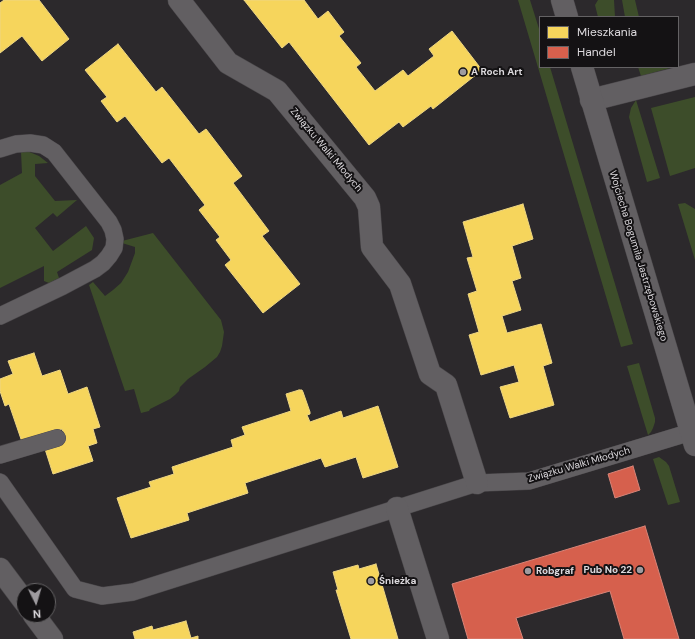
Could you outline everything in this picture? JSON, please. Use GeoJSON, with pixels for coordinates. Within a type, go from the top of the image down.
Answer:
{"type":"FeatureCollection","features":[{"type":"Feature","properties":{"kind":"street","name":"Związku Walki Młodych"},"geometry":{"type":"LineString","coordinates":[[179,0],[228,63],[276,91],[365,198],[369,207],[372,247],[400,284],[430,374],[446,385],[477,483]]}},
{"type":"Feature","properties":{"kind":"street"},"geometry":{"type":"LineString","coordinates":[[562,0],[567,16]]}},
{"type":"Feature","properties":{"kind":"street","name":"Wojciecha Bogumiła Jastrzębowskiego"},"geometry":{"type":"LineString","coordinates":[[582,68],[591,100],[688,400],[693,439]]}},
{"type":"Feature","properties":{"kind":"street"},"geometry":{"type":"LineString","coordinates":[[591,100],[695,74]]}},
{"type":"Feature","properties":{"kind":"street"},"geometry":{"type":"LineString","coordinates":[[397,508],[438,639]]}},
{"type":"Feature","properties":{"kind":"street"},"geometry":{"type":"LineString","coordinates":[[0,569],[16,590]]}},
{"type":"Feature","properties":{"kind":"street"},"geometry":{"type":"LineString","coordinates":[[40,623],[52,639]]}},
{"type":"Feature","properties":{"kind":"lane"},"geometry":{"type":"LineString","coordinates":[[0,149],[16,144],[30,143],[43,146],[54,152],[109,222],[115,239],[114,248],[109,256],[95,269],[0,316]]}},
{"type":"Feature","properties":{"kind":"lane"},"geometry":{"type":"LineString","coordinates":[[0,455],[57,438]]}},
{"type":"Feature","properties":{"kind":"lane","name":"Związku Walki Młodych"},"geometry":{"type":"LineString","coordinates":[[477,483],[530,481],[693,439]]}},
{"type":"Feature","properties":{"kind":"lane"},"geometry":{"type":"LineString","coordinates":[[0,482],[75,589],[102,596],[133,592],[477,483]]}},
{"type":"Feature","properties":{"kind":"green space"},"geometry":{"type":"Polygon","coordinates":[[[518,0],[530,0],[539,29],[539,68],[550,68],[633,344],[621,347],[518,0]]]}},
{"type":"Feature","properties":{"kind":"green space"},"geometry":{"type":"Polygon","coordinates":[[[598,0],[614,0],[615,16],[598,16],[595,5],[598,0]]]}},
{"type":"Feature","properties":{"kind":"green space"},"geometry":{"type":"Polygon","coordinates":[[[622,0],[635,0],[639,16],[625,16],[622,0]]]}},
{"type":"Feature","properties":{"kind":"green space"},"geometry":{"type":"Polygon","coordinates":[[[638,68],[670,68],[641,76],[638,68]]]}},
{"type":"Feature","properties":{"kind":"green space"},"geometry":{"type":"Polygon","coordinates":[[[695,97],[695,168],[670,176],[651,108],[695,97]]]}},
{"type":"Feature","properties":{"kind":"green space"},"geometry":{"type":"Polygon","coordinates":[[[636,100],[660,178],[647,182],[629,117],[631,108],[636,100]]]}},
{"type":"Feature","properties":{"kind":"green space"},"geometry":{"type":"Polygon","coordinates":[[[27,151],[39,156],[48,163],[35,164],[35,176],[55,201],[77,200],[57,217],[53,213],[35,228],[53,251],[86,226],[94,238],[92,250],[57,272],[59,278],[49,283],[44,281],[44,266],[0,288],[0,185],[22,173],[21,152],[27,151]]]}},
{"type":"Feature","properties":{"kind":"green space"},"geometry":{"type":"Polygon","coordinates":[[[685,203],[695,209],[695,260],[678,204],[685,203]]]}},
{"type":"Feature","properties":{"kind":"green space"},"geometry":{"type":"Polygon","coordinates":[[[153,233],[221,320],[224,332],[222,346],[217,357],[188,379],[180,387],[179,391],[170,399],[150,409],[149,411],[141,413],[134,389],[125,391],[89,285],[93,282],[105,296],[113,290],[121,283],[128,272],[135,253],[135,247],[122,243],[122,241],[153,233]]]}},
{"type":"Feature","properties":{"kind":"green space"},"geometry":{"type":"Polygon","coordinates":[[[639,363],[655,418],[653,428],[648,435],[627,366],[639,363]]]}},
{"type":"Feature","properties":{"kind":"green space"},"geometry":{"type":"Polygon","coordinates":[[[659,457],[669,466],[680,502],[668,505],[653,459],[659,457]]]}},
{"type":"Feature","properties":{"kind":"building: Mieszkania"},"geometry":{"type":"Polygon","coordinates":[[[4,0],[39,0],[69,39],[42,61],[22,36],[0,53],[0,3],[4,0]]]}},
{"type":"Feature","properties":{"kind":"building: Mieszkania"},"geometry":{"type":"Polygon","coordinates":[[[244,0],[304,0],[318,19],[328,11],[344,32],[339,36],[361,63],[356,67],[375,91],[403,70],[408,76],[434,56],[429,49],[452,31],[482,70],[433,109],[431,106],[403,127],[399,122],[369,145],[289,42],[282,48],[244,0]]]}},
{"type":"Feature","properties":{"kind":"building: Mieszkania"},"geometry":{"type":"Polygon","coordinates":[[[118,44],[156,92],[162,87],[199,134],[206,129],[242,176],[233,183],[269,231],[262,236],[300,284],[263,313],[225,265],[231,260],[216,240],[220,237],[199,210],[205,205],[169,158],[162,163],[125,116],[117,122],[101,101],[107,97],[85,70],[118,44]]]}},
{"type":"Feature","properties":{"kind":"building: Mieszkania"},"geometry":{"type":"Polygon","coordinates":[[[523,204],[533,239],[512,246],[521,278],[512,281],[521,310],[502,316],[507,333],[541,324],[552,363],[543,366],[554,405],[510,418],[500,387],[519,382],[514,365],[481,375],[469,335],[479,332],[468,294],[477,291],[467,258],[473,257],[463,222],[523,204]]]}},
{"type":"Feature","properties":{"kind":"building: Mieszkania"},"geometry":{"type":"Polygon","coordinates":[[[34,353],[42,376],[60,370],[68,394],[87,387],[100,427],[93,429],[97,443],[88,446],[93,461],[53,474],[45,449],[66,441],[62,429],[22,442],[9,404],[5,406],[0,391],[0,379],[13,374],[8,361],[34,353]]]}},
{"type":"Feature","properties":{"kind":"building: Mieszkania"},"geometry":{"type":"Polygon","coordinates":[[[302,390],[303,392],[310,412],[310,414],[307,415],[310,422],[341,411],[343,418],[378,406],[398,467],[363,478],[356,457],[325,467],[321,458],[245,483],[248,493],[187,513],[189,520],[131,538],[117,498],[151,487],[149,482],[174,474],[172,467],[233,447],[231,440],[245,435],[242,427],[291,411],[286,394],[302,390]]]}},
{"type":"Feature","properties":{"kind":"building: Mieszkania"},"geometry":{"type":"Polygon","coordinates":[[[376,564],[398,639],[351,639],[336,590],[338,590],[333,572],[358,565],[359,569],[376,564]]]}},
{"type":"Feature","properties":{"kind":"building: Mieszkania"},"geometry":{"type":"Polygon","coordinates":[[[186,621],[191,638],[198,636],[198,639],[135,639],[133,632],[152,626],[153,630],[186,621]]]}},
{"type":"Feature","properties":{"kind":"building: Handel"},"geometry":{"type":"Polygon","coordinates":[[[633,466],[640,490],[615,498],[608,474],[633,466]]]}},
{"type":"Feature","properties":{"kind":"building: Handel"},"geometry":{"type":"Polygon","coordinates":[[[645,526],[679,639],[624,639],[610,591],[516,618],[523,639],[468,639],[452,584],[645,526]]]}},
{"type":"Feature","properties":{"kind":"place","name":"A Roch Art"},"geometry":{"type":"Point","coordinates":[463,72]}},
{"type":"Feature","properties":{"kind":"place","name":"Pub No 22"},"geometry":{"type":"Point","coordinates":[640,570]}},
{"type":"Feature","properties":{"kind":"place","name":"Robgraf"},"geometry":{"type":"Point","coordinates":[528,571]}},
{"type":"Feature","properties":{"kind":"place","name":"Śnieżka"},"geometry":{"type":"Point","coordinates":[371,581]}}]}
